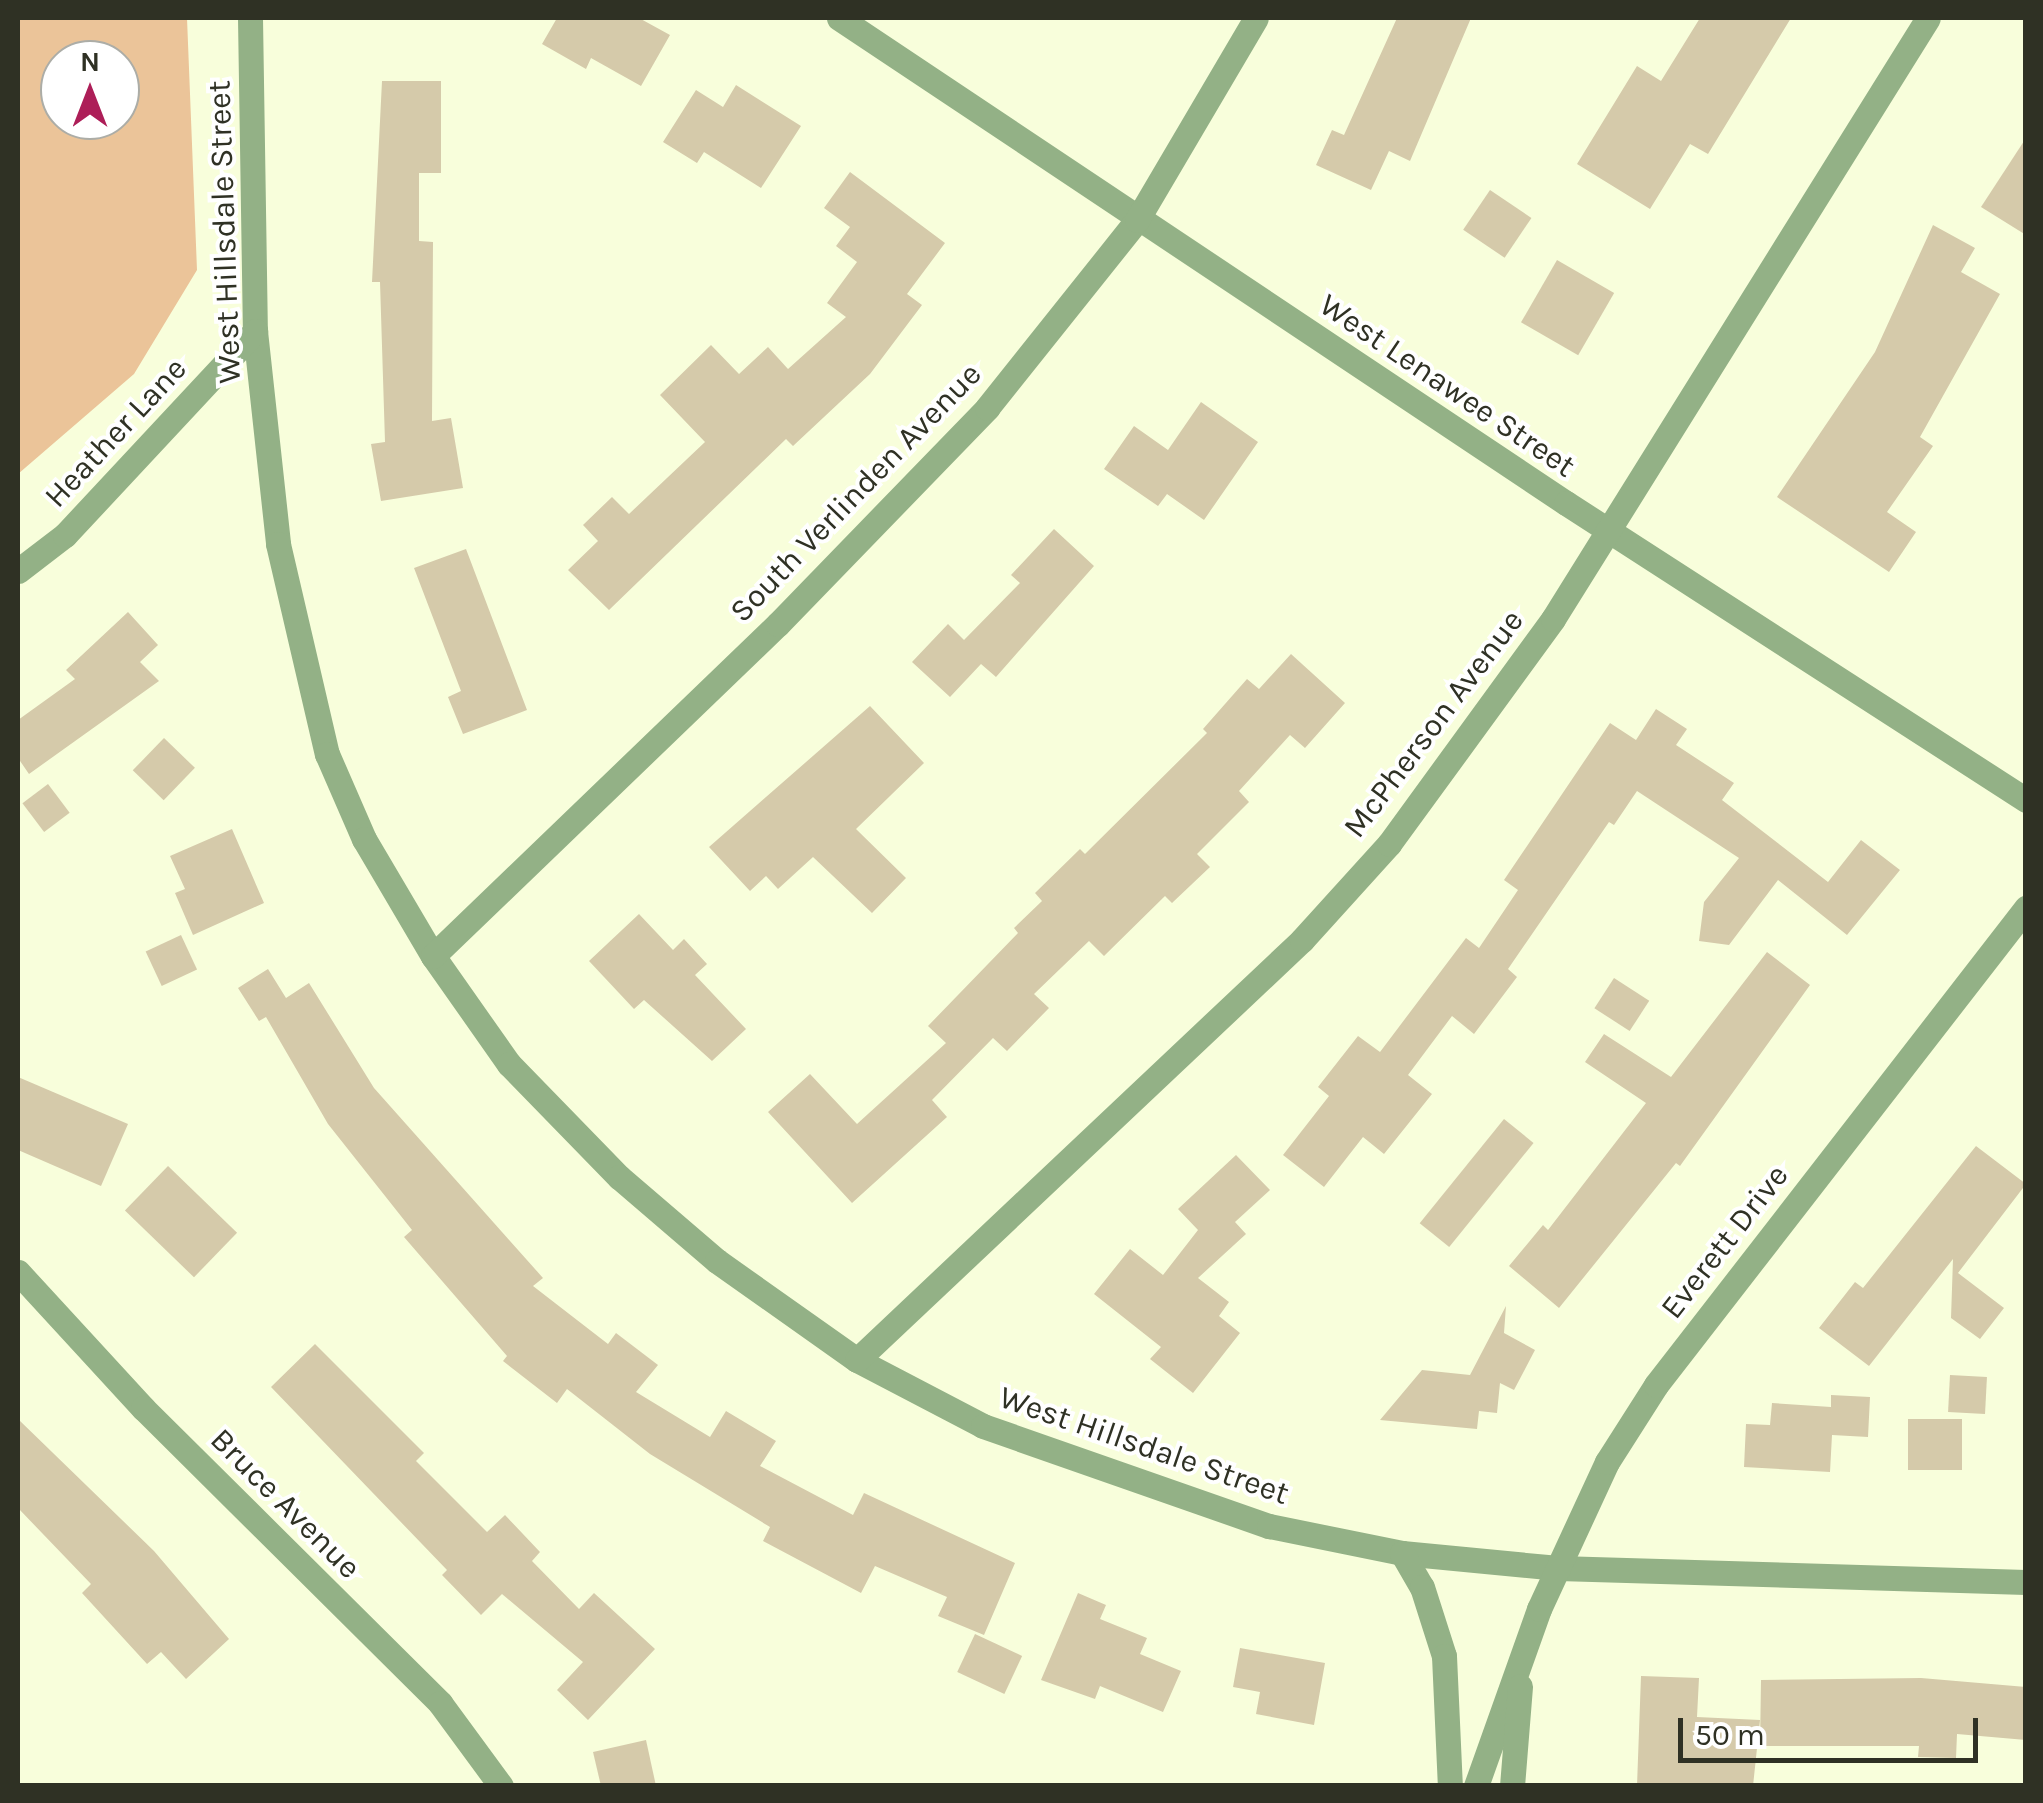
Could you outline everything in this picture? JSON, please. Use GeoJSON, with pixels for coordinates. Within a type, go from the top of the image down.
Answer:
{"type":"FeatureCollection","features":[{"type":"Feature","properties":{"kind":"street","name":"West Hillsdale Street"},"geometry":{"type":"LineString","coordinates":[[250,18],[255,331],[278,544],[327,754],[364,839],[433,956],[509,1064],[619,1176],[717,1261],[857,1360],[983,1426],[1084,1466],[1269,1526],[1402,1554],[1558,1568],[2026,1582]]}},
{"type":"Feature","properties":{"kind":"street","name":"West Lenawee Street"},"geometry":{"type":"LineString","coordinates":[[839,18],[1606,529],[2026,800]]}},
{"type":"Feature","properties":{"kind":"street","name":"South Verlinden Avenue"},"geometry":{"type":"LineString","coordinates":[[433,956],[778,624],[973,423],[1137,220],[1256,18]]}},
{"type":"Feature","properties":{"kind":"street","name":"McPherson Avenue"},"geometry":{"type":"LineString","coordinates":[[857,1360],[1302,940],[1377,858],[1553,619],[1928,18]]}},
{"type":"Feature","properties":{"kind":"street","name":"Heather Lane"},"geometry":{"type":"LineString","coordinates":[[18,571],[65,534],[255,331]]}},
{"type":"Feature","properties":{"kind":"street","name":"Everett Drive"},"geometry":{"type":"LineString","coordinates":[[1476,1786],[1526,1646],[1607,1462],[1656,1384],[2026,908]]}},
{"type":"Feature","properties":{"kind":"street","name":"Bruce Avenue"},"geometry":{"type":"LineString","coordinates":[[18,1272],[142,1408],[440,1703],[501,1786]]}},
{"type":"Feature","properties":{"kind":"street"},"geometry":{"type":"LineString","coordinates":[[1402,1554],[1422,1587],[1444,1656],[1450,1786]]}},
{"type":"Feature","properties":{"kind":"street","name":"Everett Drive"},"geometry":{"type":"LineString","coordinates":[[1512,1786],[1526,1646]]}},
{"type":"Feature","properties":{"kind":"shaded area"},"geometry":{"type":"Polygon","coordinates":[[[18,18],[187,18],[197,270],[134,374],[18,474],[18,18]]]}},
{"type":"Feature","properties":{"kind":"building"},"geometry":{"type":"Polygon","coordinates":[[[557,18],[639,18],[670,35],[641,86],[591,58],[586,69],[542,44],[557,18]]]}},
{"type":"Feature","properties":{"kind":"building"},"geometry":{"type":"Polygon","coordinates":[[[1397,18],[1471,18],[1410,161],[1389,151],[1371,190],[1316,165],[1332,130],[1344,135],[1397,18]]]}},
{"type":"Feature","properties":{"kind":"building"},"geometry":{"type":"Polygon","coordinates":[[[1700,18],[1791,18],[1708,154],[1690,144],[1650,209],[1577,164],[1637,66],[1661,81],[1700,18]]]}},
{"type":"Feature","properties":{"kind":"building"},"geometry":{"type":"Polygon","coordinates":[[[382,81],[441,81],[441,173],[419,173],[419,241],[433,242],[432,421],[451,418],[463,488],[381,501],[371,444],[385,442],[380,282],[372,282],[382,81]]]}},
{"type":"Feature","properties":{"kind":"building"},"geometry":{"type":"Polygon","coordinates":[[[736,85],[801,126],[761,188],[704,152],[697,163],[663,142],[696,90],[723,107],[736,85]]]}},
{"type":"Feature","properties":{"kind":"building"},"geometry":{"type":"Polygon","coordinates":[[[2026,138],[2026,235],[1981,207],[2026,138]]]}},
{"type":"Feature","properties":{"kind":"building"},"geometry":{"type":"Polygon","coordinates":[[[850,172],[945,243],[907,294],[922,305],[870,374],[793,446],[786,439],[609,610],[568,570],[598,541],[583,525],[612,497],[629,514],[705,442],[660,395],[711,345],[739,374],[768,347],[788,369],[846,317],[827,303],[857,262],[836,246],[850,227],[824,208],[850,172]]]}},
{"type":"Feature","properties":{"kind":"building"},"geometry":{"type":"Polygon","coordinates":[[[1490,190],[1531,218],[1505,258],[1463,230],[1490,190]]]}},
{"type":"Feature","properties":{"kind":"building"},"geometry":{"type":"Polygon","coordinates":[[[1933,225],[1975,248],[1961,272],[2000,294],[1920,437],[1933,446],[1887,512],[1916,532],[1889,572],[1777,497],[1875,352],[1933,225]]]}},
{"type":"Feature","properties":{"kind":"building"},"geometry":{"type":"Polygon","coordinates":[[[1557,260],[1614,293],[1578,355],[1521,322],[1557,260]]]}},
{"type":"Feature","properties":{"kind":"building"},"geometry":{"type":"Polygon","coordinates":[[[1201,402],[1258,442],[1204,520],[1167,494],[1158,506],[1104,469],[1134,426],[1168,450],[1201,402]]]}},
{"type":"Feature","properties":{"kind":"building"},"geometry":{"type":"Polygon","coordinates":[[[1054,529],[1094,566],[996,677],[981,664],[950,697],[912,662],[948,624],[964,640],[1020,583],[1011,575],[1054,529]]]}},
{"type":"Feature","properties":{"kind":"building"},"geometry":{"type":"Polygon","coordinates":[[[466,549],[527,710],[463,734],[448,697],[461,691],[414,568],[466,549]]]}},
{"type":"Feature","properties":{"kind":"building"},"geometry":{"type":"Polygon","coordinates":[[[128,612],[158,645],[140,662],[159,681],[29,774],[18,758],[18,720],[75,679],[66,670],[128,612]]]}},
{"type":"Feature","properties":{"kind":"building"},"geometry":{"type":"Polygon","coordinates":[[[1291,654],[1345,703],[1305,748],[1290,735],[1239,791],[1249,802],[1197,854],[1210,867],[1172,903],[1165,896],[1104,956],[1089,941],[1034,994],[1049,1008],[1007,1051],[993,1038],[932,1100],[947,1117],[852,1203],[768,1112],[810,1074],[857,1124],[946,1043],[928,1026],[1018,933],[1014,928],[1042,901],[1035,893],[1080,849],[1085,854],[1207,733],[1203,729],[1247,679],[1259,689],[1291,654]]]}},
{"type":"Feature","properties":{"kind":"building"},"geometry":{"type":"Polygon","coordinates":[[[870,706],[924,763],[856,829],[906,878],[872,913],[813,857],[778,889],[766,876],[750,891],[709,847],[870,706]]]}},
{"type":"Feature","properties":{"kind":"building"},"geometry":{"type":"Polygon","coordinates":[[[1656,709],[1687,729],[1676,745],[1734,783],[1722,800],[1828,882],[1861,840],[1900,870],[1847,935],[1778,880],[1729,945],[1699,941],[1704,902],[1739,858],[1637,791],[1614,825],[1609,822],[1508,969],[1517,977],[1474,1034],[1452,1016],[1408,1075],[1432,1094],[1384,1154],[1363,1137],[1324,1187],[1283,1155],[1329,1096],[1318,1087],[1358,1036],[1380,1052],[1466,938],[1479,948],[1518,890],[1504,880],[1610,723],[1636,740],[1656,709]]]}},
{"type":"Feature","properties":{"kind":"building"},"geometry":{"type":"Polygon","coordinates":[[[164,738],[195,768],[164,800],[133,770],[164,738]]]}},
{"type":"Feature","properties":{"kind":"building"},"geometry":{"type":"Polygon","coordinates":[[[48,784],[70,813],[44,832],[22,803],[48,784]]]}},
{"type":"Feature","properties":{"kind":"building"},"geometry":{"type":"Polygon","coordinates":[[[232,829],[264,903],[193,935],[175,893],[185,889],[170,856],[232,829]]]}},
{"type":"Feature","properties":{"kind":"building"},"geometry":{"type":"Polygon","coordinates":[[[639,914],[673,950],[684,939],[707,964],[695,975],[746,1029],[712,1061],[644,1000],[634,1009],[589,961],[639,914]]]}},
{"type":"Feature","properties":{"kind":"building"},"geometry":{"type":"Polygon","coordinates":[[[181,935],[197,969],[162,986],[146,951],[181,935]]]}},
{"type":"Feature","properties":{"kind":"building"},"geometry":{"type":"Polygon","coordinates":[[[1767,952],[1810,985],[1680,1166],[1676,1163],[1559,1308],[1509,1266],[1543,1225],[1548,1230],[1646,1103],[1585,1062],[1604,1034],[1671,1077],[1767,952]]]}},
{"type":"Feature","properties":{"kind":"building"},"geometry":{"type":"Polygon","coordinates":[[[268,969],[286,998],[309,983],[374,1088],[543,1278],[533,1286],[608,1344],[616,1333],[658,1365],[636,1392],[710,1437],[726,1411],[776,1441],[760,1466],[853,1515],[864,1493],[1015,1563],[984,1635],[938,1616],[947,1597],[875,1566],[861,1593],[763,1541],[770,1527],[650,1454],[567,1389],[557,1403],[503,1361],[507,1356],[404,1237],[412,1230],[328,1124],[266,1017],[259,1021],[238,988],[268,969]]]}},
{"type":"Feature","properties":{"kind":"building"},"geometry":{"type":"Polygon","coordinates":[[[1614,978],[1649,1001],[1630,1031],[1594,1008],[1614,978]]]}},
{"type":"Feature","properties":{"kind":"building"},"geometry":{"type":"Polygon","coordinates":[[[18,1077],[128,1124],[101,1186],[18,1150],[18,1077]]]}},
{"type":"Feature","properties":{"kind":"building"},"geometry":{"type":"Polygon","coordinates":[[[1504,1119],[1534,1143],[1449,1247],[1420,1223],[1504,1119]]]}},
{"type":"Feature","properties":{"kind":"building"},"geometry":{"type":"Polygon","coordinates":[[[1976,1146],[2026,1184],[1958,1273],[2004,1308],[1980,1339],[1951,1318],[1953,1259],[1869,1366],[1819,1328],[1855,1282],[1863,1288],[1976,1146]]]}},
{"type":"Feature","properties":{"kind":"building"},"geometry":{"type":"Polygon","coordinates":[[[1236,1155],[1270,1190],[1235,1222],[1246,1234],[1198,1278],[1229,1302],[1219,1316],[1240,1333],[1193,1393],[1150,1359],[1161,1347],[1094,1294],[1130,1249],[1163,1275],[1198,1230],[1178,1209],[1236,1155]]]}},
{"type":"Feature","properties":{"kind":"building"},"geometry":{"type":"Polygon","coordinates":[[[168,1166],[237,1233],[194,1277],[125,1211],[168,1166]]]}},
{"type":"Feature","properties":{"kind":"building"},"geometry":{"type":"Polygon","coordinates":[[[1506,1306],[1504,1333],[1535,1350],[1514,1390],[1500,1383],[1497,1413],[1479,1411],[1477,1429],[1380,1420],[1422,1370],[1470,1375],[1506,1306]]]}},
{"type":"Feature","properties":{"kind":"building"},"geometry":{"type":"Polygon","coordinates":[[[315,1344],[424,1453],[416,1461],[487,1532],[505,1515],[540,1552],[532,1561],[579,1609],[594,1593],[655,1649],[588,1720],[557,1690],[583,1662],[502,1594],[481,1615],[442,1575],[447,1570],[271,1387],[315,1344]]]}},
{"type":"Feature","properties":{"kind":"building"},"geometry":{"type":"Polygon","coordinates":[[[1950,1375],[1987,1377],[1985,1414],[1948,1412],[1950,1375]]]}},
{"type":"Feature","properties":{"kind":"building"},"geometry":{"type":"Polygon","coordinates":[[[1831,1395],[1870,1397],[1868,1437],[1832,1435],[1830,1472],[1744,1467],[1746,1424],[1770,1425],[1772,1403],[1831,1407],[1831,1395]]]}},
{"type":"Feature","properties":{"kind":"building"},"geometry":{"type":"Polygon","coordinates":[[[18,1419],[154,1551],[229,1639],[186,1679],[161,1652],[147,1664],[82,1593],[91,1584],[18,1508],[18,1419]]]}},
{"type":"Feature","properties":{"kind":"building"},"geometry":{"type":"Polygon","coordinates":[[[1908,1419],[1962,1419],[1962,1470],[1908,1470],[1908,1419]]]}},
{"type":"Feature","properties":{"kind":"building"},"geometry":{"type":"Polygon","coordinates":[[[1078,1593],[1106,1605],[1100,1619],[1147,1638],[1140,1654],[1181,1671],[1163,1712],[1100,1686],[1095,1699],[1041,1680],[1078,1593]]]}},
{"type":"Feature","properties":{"kind":"building"},"geometry":{"type":"Polygon","coordinates":[[[975,1634],[1022,1656],[1004,1694],[957,1672],[975,1634]]]}},
{"type":"Feature","properties":{"kind":"building"},"geometry":{"type":"Polygon","coordinates":[[[1240,1648],[1325,1663],[1314,1725],[1256,1714],[1260,1692],[1233,1687],[1240,1648]]]}},
{"type":"Feature","properties":{"kind":"building"},"geometry":{"type":"Polygon","coordinates":[[[1641,1676],[1699,1678],[1697,1717],[1760,1720],[1753,1786],[1637,1786],[1641,1676]]]}},
{"type":"Feature","properties":{"kind":"building"},"geometry":{"type":"Polygon","coordinates":[[[1921,1678],[2026,1687],[2026,1740],[1957,1734],[1956,1758],[1918,1757],[1919,1746],[1760,1746],[1761,1680],[1921,1678]]]}},
{"type":"Feature","properties":{"kind":"building"},"geometry":{"type":"Polygon","coordinates":[[[646,1740],[656,1786],[601,1786],[593,1752],[646,1740]]]}}]}
